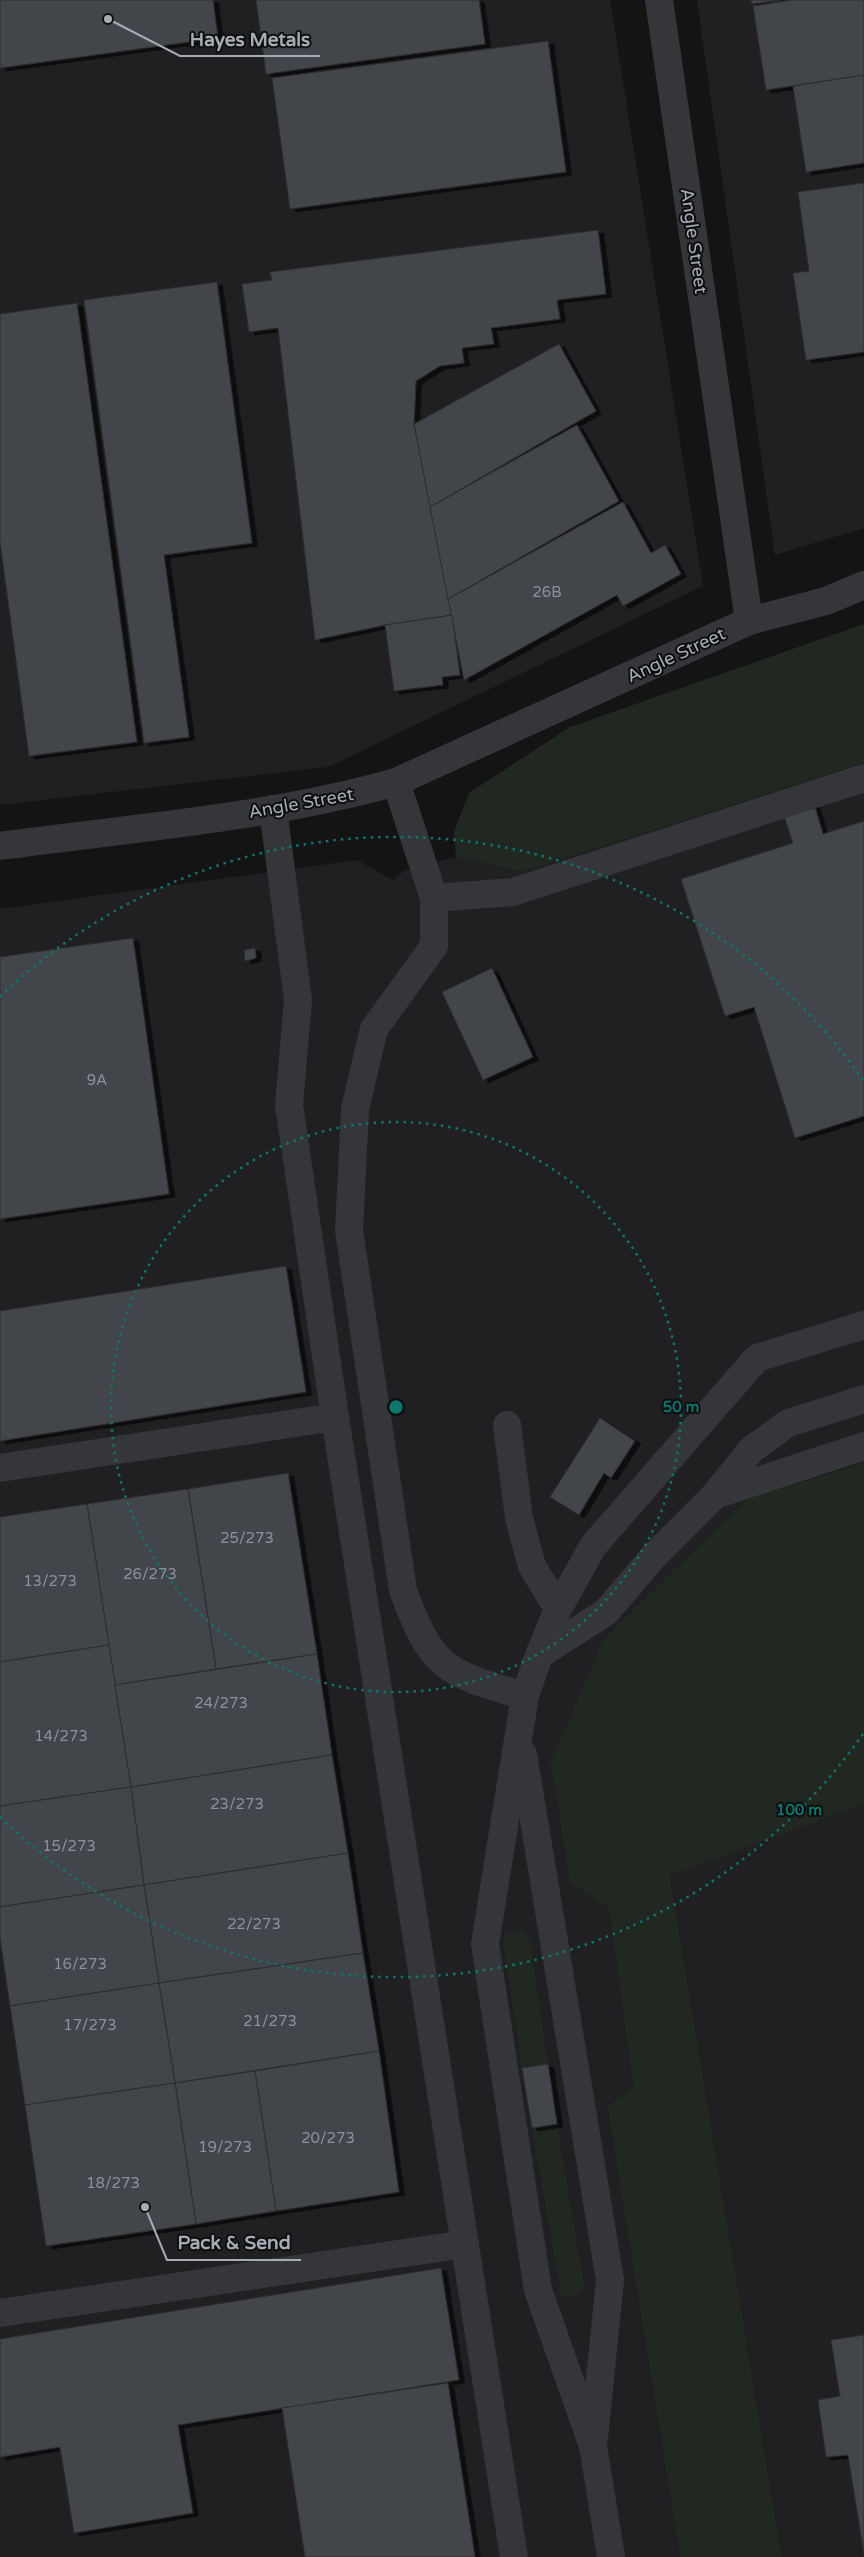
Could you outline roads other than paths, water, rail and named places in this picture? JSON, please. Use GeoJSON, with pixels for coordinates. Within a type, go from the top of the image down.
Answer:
{"type":"FeatureCollection","features":[{"type":"Feature","properties":{"kind":"street","name":"Angle Street"},"geometry":{"type":"LineString","coordinates":[[0,846],[342,798],[396,782],[750,621],[659,0]]}},
{"type":"Feature","properties":{"kind":"street"},"geometry":{"type":"LineString","coordinates":[[750,621],[826,601],[864,585]]}},
{"type":"Feature","properties":{"kind":"street"},"geometry":{"type":"LineString","coordinates":[[434,898],[513,892],[864,778]]}},
{"type":"Feature","properties":{"kind":"street"},"geometry":{"type":"LineString","coordinates":[[396,782],[434,898],[434,946],[374,1029],[355,1109],[349,1231],[403,1590],[416,1627],[435,1656],[448,1669],[464,1678],[525,1696]]}},
{"type":"Feature","properties":{"kind":"street"},"geometry":{"type":"LineString","coordinates":[[273,809],[298,1000],[289,1105],[335,1417],[514,2557]]}},
{"type":"Feature","properties":{"kind":"street"},"geometry":{"type":"LineString","coordinates":[[611,2557],[593,2446],[538,2290],[485,1944],[525,1696],[558,1609],[593,1546],[757,1358],[864,1325]]}},
{"type":"Feature","properties":{"kind":"street"},"geometry":{"type":"LineString","coordinates":[[539,1655],[606,1612],[653,1557],[715,1495],[751,1450],[788,1423],[864,1399]]}},
{"type":"Feature","properties":{"kind":"street"},"geometry":{"type":"LineString","coordinates":[[0,1468],[335,1417]]}},
{"type":"Feature","properties":{"kind":"street"},"geometry":{"type":"LineString","coordinates":[[507,1425],[518,1518],[532,1566],[558,1609]]}},
{"type":"Feature","properties":{"kind":"street"},"geometry":{"type":"LineString","coordinates":[[715,1495],[864,1446]]}},
{"type":"Feature","properties":{"kind":"street"},"geometry":{"type":"LineString","coordinates":[[519,1732],[610,2280],[593,2446]]}},
{"type":"Feature","properties":{"kind":"street"},"geometry":{"type":"LineString","coordinates":[[0,2313],[465,2244]]}},
{"type":"Feature","properties":{"kind":"place","name":"Hayes Metals"},"geometry":{"type":"Point","coordinates":[108,19]}},
{"type":"Feature","properties":{"kind":"place","name":"Pack & Send"},"geometry":{"type":"Point","coordinates":[145,2207]}}]}
